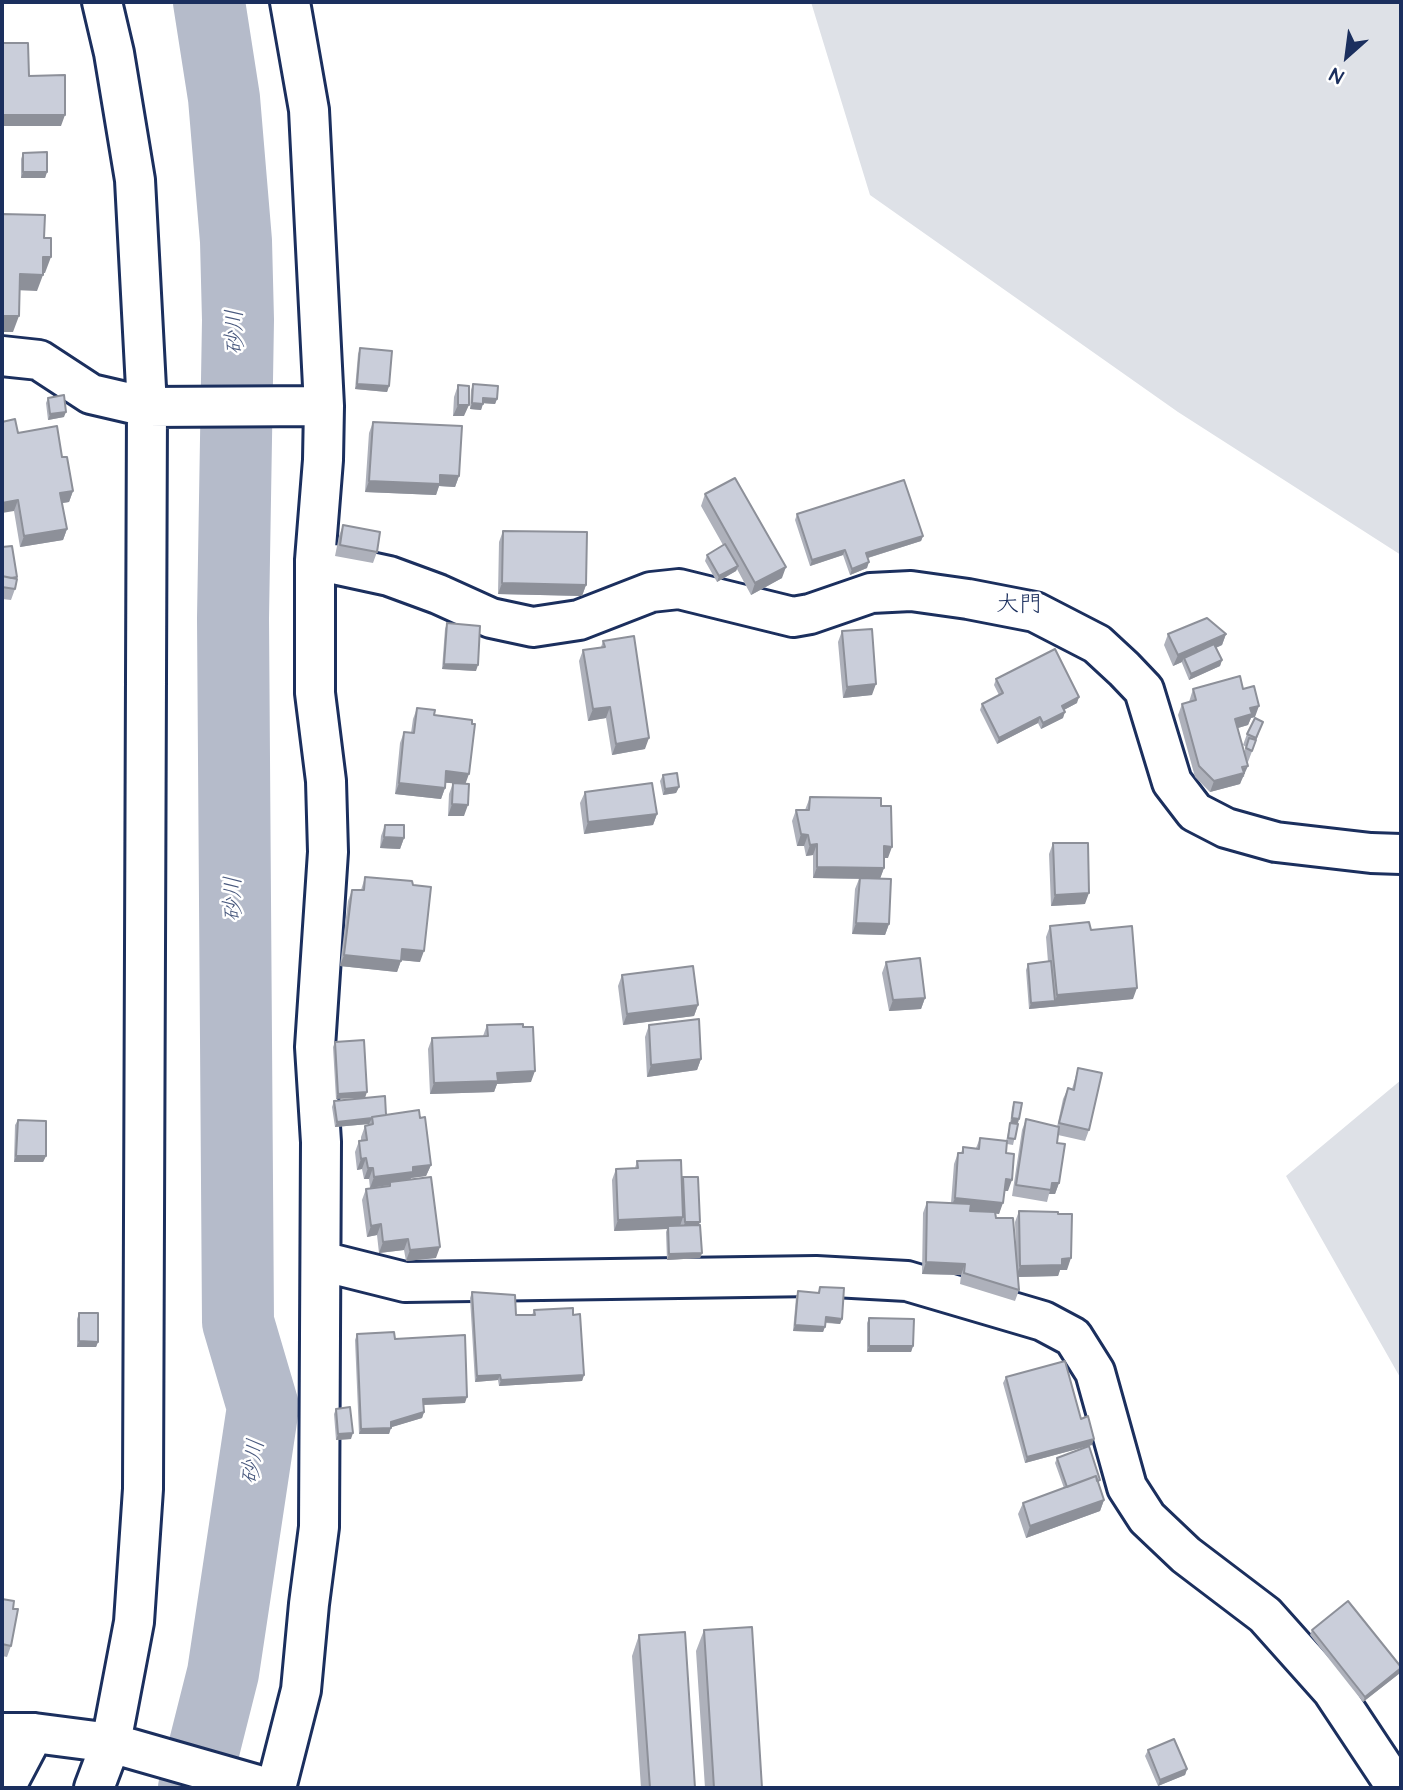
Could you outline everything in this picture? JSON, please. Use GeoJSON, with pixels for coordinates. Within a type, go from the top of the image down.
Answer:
{"type":"FeatureCollection","features":[{"type":"Feature","properties":{"kind":"street"},"geometry":{"type":"LineString","coordinates":[[93,1788],[124,1746],[143,1489],[162,407],[135,180],[114,53],[102,2]]}},
{"type":"Feature","properties":{"kind":"street"},"geometry":{"type":"LineString","coordinates":[[5,1788],[18,1733],[124,1746],[269,1788],[301,1690],[319,1527],[321,1142],[316,1046],[328,852],[326,781],[315,693],[315,560],[323,460],[316,407],[309,110],[290,2]]}},
{"type":"Feature","properties":{"kind":"street"},"geometry":{"type":"LineString","coordinates":[[2,356],[39,360],[91,394],[162,407],[316,407]]}},
{"type":"Feature","properties":{"kind":"street"},"geometry":{"type":"LineString","coordinates":[[315,560],[389,576],[491,618],[533,627],[579,620],[651,592],[679,589],[793,617],[810,614],[871,593],[911,592],[968,599],[1035,612],[1097,644],[1144,690],[1172,782],[1195,812],[1226,828],[1276,842],[1401,854]]}},
{"type":"Feature","properties":{"kind":"street"},"geometry":{"type":"LineString","coordinates":[[321,1261],[405,1282],[816,1276],[907,1281],[1043,1321],[1073,1337],[1095,1372],[1127,1487],[1147,1518],[1186,1555],[1265,1615],[1332,1690],[1397,1788]]}},
{"type":"Feature","properties":{"kind":"shaded area"},"geometry":{"type":"Polygon","coordinates":[[[811,2],[1401,2],[1401,555],[1178,412],[870,195],[811,2]]]}},
{"type":"Feature","properties":{"kind":"shaded area"},"geometry":{"type":"Polygon","coordinates":[[[1401,1080],[1401,1379],[1286,1176],[1401,1080]]]}},
{"type":"Feature","properties":{"kind":"building"},"geometry":{"type":"Polygon","coordinates":[[[2,43],[28,43],[29,76],[65,75],[65,115],[2,115],[2,43]]]}},
{"type":"Feature","properties":{"kind":"building"},"geometry":{"type":"Polygon","coordinates":[[[47,152],[47,172],[23,172],[23,153],[47,152]]]}},
{"type":"Feature","properties":{"kind":"building"},"geometry":{"type":"Polygon","coordinates":[[[2,214],[45,215],[44,238],[51,238],[51,257],[43,257],[43,275],[20,274],[19,316],[2,316],[2,214]]]}},
{"type":"Feature","properties":{"kind":"building"},"geometry":{"type":"Polygon","coordinates":[[[360,348],[392,351],[389,386],[357,384],[360,348]]]}},
{"type":"Feature","properties":{"kind":"building"},"geometry":{"type":"Polygon","coordinates":[[[473,384],[498,386],[497,399],[483,398],[483,404],[472,403],[473,384]]]}},
{"type":"Feature","properties":{"kind":"building"},"geometry":{"type":"Polygon","coordinates":[[[458,385],[469,386],[469,405],[458,405],[458,385]]]}},
{"type":"Feature","properties":{"kind":"building"},"geometry":{"type":"Polygon","coordinates":[[[64,395],[66,412],[50,414],[48,398],[64,395]]]}},
{"type":"Feature","properties":{"kind":"building"},"geometry":{"type":"Polygon","coordinates":[[[15,419],[18,433],[57,426],[62,457],[67,457],[73,491],[60,493],[67,529],[24,536],[18,500],[2,503],[2,422],[15,419]]]}},
{"type":"Feature","properties":{"kind":"building"},"geometry":{"type":"Polygon","coordinates":[[[373,422],[462,426],[459,476],[440,475],[440,484],[369,481],[373,422]]]}},
{"type":"Feature","properties":{"kind":"building"},"geometry":{"type":"Polygon","coordinates":[[[735,478],[786,567],[755,583],[705,494],[735,478]]]}},
{"type":"Feature","properties":{"kind":"building"},"geometry":{"type":"Polygon","coordinates":[[[904,480],[923,536],[866,553],[869,562],[852,569],[845,550],[812,560],[797,514],[904,480]]]}},
{"type":"Feature","properties":{"kind":"building"},"geometry":{"type":"Polygon","coordinates":[[[343,525],[380,532],[377,552],[340,545],[343,525]]]}},
{"type":"Feature","properties":{"kind":"building"},"geometry":{"type":"Polygon","coordinates":[[[503,531],[587,532],[586,585],[502,583],[503,531]]]}},
{"type":"Feature","properties":{"kind":"building"},"geometry":{"type":"Polygon","coordinates":[[[725,544],[738,566],[719,576],[707,555],[725,544]]]}},
{"type":"Feature","properties":{"kind":"building"},"geometry":{"type":"Polygon","coordinates":[[[12,546],[17,577],[11,578],[2,576],[2,547],[12,546]]]}},
{"type":"Feature","properties":{"kind":"building"},"geometry":{"type":"Polygon","coordinates":[[[2,576],[17,579],[15,589],[2,587],[2,576]]]}},
{"type":"Feature","properties":{"kind":"building"},"geometry":{"type":"Polygon","coordinates":[[[1207,618],[1226,634],[1178,655],[1168,634],[1207,618]]]}},
{"type":"Feature","properties":{"kind":"building"},"geometry":{"type":"Polygon","coordinates":[[[447,623],[480,626],[478,665],[444,664],[447,623]]]}},
{"type":"Feature","properties":{"kind":"building"},"geometry":{"type":"Polygon","coordinates":[[[872,629],[876,684],[847,687],[842,631],[872,629]]]}},
{"type":"Feature","properties":{"kind":"building"},"geometry":{"type":"Polygon","coordinates":[[[634,636],[649,738],[616,744],[610,707],[593,709],[583,650],[605,647],[603,641],[634,636]]]}},
{"type":"Feature","properties":{"kind":"building"},"geometry":{"type":"Polygon","coordinates":[[[1214,644],[1222,660],[1191,674],[1184,658],[1214,644]]]}},
{"type":"Feature","properties":{"kind":"building"},"geometry":{"type":"Polygon","coordinates":[[[1055,649],[1079,697],[1062,706],[1065,712],[1043,723],[1040,717],[999,738],[982,704],[1003,693],[996,679],[1055,649]]]}},
{"type":"Feature","properties":{"kind":"building"},"geometry":{"type":"Polygon","coordinates":[[[1240,676],[1243,689],[1254,686],[1259,706],[1250,708],[1252,714],[1235,719],[1248,766],[1242,767],[1244,773],[1214,781],[1199,766],[1182,704],[1196,700],[1193,689],[1240,676]]]}},
{"type":"Feature","properties":{"kind":"building"},"geometry":{"type":"Polygon","coordinates":[[[417,708],[435,710],[434,715],[472,720],[472,724],[475,724],[469,774],[446,771],[445,788],[399,783],[404,732],[414,733],[417,708]]]}},
{"type":"Feature","properties":{"kind":"building"},"geometry":{"type":"Polygon","coordinates":[[[1255,718],[1263,722],[1256,738],[1247,734],[1255,718]]]}},
{"type":"Feature","properties":{"kind":"building"},"geometry":{"type":"Polygon","coordinates":[[[1249,738],[1256,740],[1252,751],[1246,748],[1249,738]]]}},
{"type":"Feature","properties":{"kind":"building"},"geometry":{"type":"Polygon","coordinates":[[[677,773],[679,787],[665,789],[663,775],[677,773]]]}},
{"type":"Feature","properties":{"kind":"building"},"geometry":{"type":"Polygon","coordinates":[[[453,783],[469,784],[468,805],[452,804],[453,783]]]}},
{"type":"Feature","properties":{"kind":"building"},"geometry":{"type":"Polygon","coordinates":[[[652,783],[657,814],[588,822],[585,792],[652,783]]]}},
{"type":"Feature","properties":{"kind":"building"},"geometry":{"type":"Polygon","coordinates":[[[810,797],[881,798],[881,806],[891,806],[892,847],[884,846],[884,868],[817,867],[817,844],[810,845],[808,835],[801,834],[796,810],[809,810],[810,797]]]}},
{"type":"Feature","properties":{"kind":"building"},"geometry":{"type":"Polygon","coordinates":[[[385,825],[404,825],[404,838],[384,837],[385,825]]]}},
{"type":"Feature","properties":{"kind":"building"},"geometry":{"type":"Polygon","coordinates":[[[1053,843],[1088,843],[1089,893],[1055,895],[1053,843]]]}},
{"type":"Feature","properties":{"kind":"building"},"geometry":{"type":"Polygon","coordinates":[[[365,877],[412,881],[413,885],[431,887],[424,951],[402,949],[401,961],[344,955],[352,890],[364,890],[365,877]]]}},
{"type":"Feature","properties":{"kind":"building"},"geometry":{"type":"Polygon","coordinates":[[[860,878],[891,879],[889,924],[856,923],[860,878]]]}},
{"type":"Feature","properties":{"kind":"building"},"geometry":{"type":"Polygon","coordinates":[[[1089,922],[1091,930],[1132,926],[1137,988],[1057,995],[1050,926],[1089,922]]]}},
{"type":"Feature","properties":{"kind":"building"},"geometry":{"type":"Polygon","coordinates":[[[920,958],[925,998],[893,1000],[886,962],[920,958]]]}},
{"type":"Feature","properties":{"kind":"building"},"geometry":{"type":"Polygon","coordinates":[[[1051,961],[1055,1001],[1031,1003],[1028,964],[1051,961]]]}},
{"type":"Feature","properties":{"kind":"building"},"geometry":{"type":"Polygon","coordinates":[[[693,966],[698,1005],[627,1014],[622,975],[693,966]]]}},
{"type":"Feature","properties":{"kind":"building"},"geometry":{"type":"Polygon","coordinates":[[[699,1019],[701,1059],[651,1065],[649,1025],[699,1019]]]}},
{"type":"Feature","properties":{"kind":"building"},"geometry":{"type":"Polygon","coordinates":[[[523,1024],[523,1027],[533,1027],[535,1071],[497,1073],[498,1081],[434,1083],[432,1038],[488,1036],[487,1025],[523,1024]]]}},
{"type":"Feature","properties":{"kind":"building"},"geometry":{"type":"Polygon","coordinates":[[[364,1040],[367,1092],[338,1094],[335,1042],[364,1040]]]}},
{"type":"Feature","properties":{"kind":"building"},"geometry":{"type":"Polygon","coordinates":[[[1078,1068],[1102,1073],[1089,1130],[1059,1123],[1068,1088],[1074,1090],[1078,1068]]]}},
{"type":"Feature","properties":{"kind":"building"},"geometry":{"type":"Polygon","coordinates":[[[385,1096],[386,1115],[337,1122],[334,1101],[385,1096]]]}},
{"type":"Feature","properties":{"kind":"building"},"geometry":{"type":"Polygon","coordinates":[[[1014,1102],[1022,1103],[1019,1119],[1012,1118],[1014,1102]]]}},
{"type":"Feature","properties":{"kind":"building"},"geometry":{"type":"Polygon","coordinates":[[[419,1110],[420,1118],[425,1117],[431,1165],[413,1167],[413,1172],[374,1177],[373,1168],[368,1168],[366,1158],[361,1159],[359,1141],[367,1140],[365,1126],[373,1124],[372,1117],[419,1110]]]}},
{"type":"Feature","properties":{"kind":"building"},"geometry":{"type":"Polygon","coordinates":[[[1026,1119],[1059,1127],[1057,1143],[1065,1144],[1059,1183],[1052,1183],[1051,1190],[1016,1185],[1026,1119]]]}},
{"type":"Feature","properties":{"kind":"building"},"geometry":{"type":"Polygon","coordinates":[[[18,1120],[46,1121],[46,1156],[16,1156],[18,1120]]]}},
{"type":"Feature","properties":{"kind":"building"},"geometry":{"type":"Polygon","coordinates":[[[1010,1123],[1018,1124],[1015,1139],[1008,1138],[1010,1123]]]}},
{"type":"Feature","properties":{"kind":"building"},"geometry":{"type":"Polygon","coordinates":[[[980,1138],[1007,1141],[1006,1153],[1014,1154],[1012,1180],[1006,1179],[1003,1203],[955,1198],[958,1153],[963,1153],[963,1147],[979,1149],[980,1138]]]}},
{"type":"Feature","properties":{"kind":"building"},"geometry":{"type":"Polygon","coordinates":[[[681,1160],[683,1217],[618,1220],[616,1169],[638,1168],[637,1161],[681,1160]]]}},
{"type":"Feature","properties":{"kind":"building"},"geometry":{"type":"Polygon","coordinates":[[[431,1177],[440,1247],[410,1250],[408,1239],[383,1242],[381,1224],[371,1226],[366,1189],[390,1186],[390,1182],[431,1177]]]}},
{"type":"Feature","properties":{"kind":"building"},"geometry":{"type":"Polygon","coordinates":[[[683,1177],[698,1177],[700,1222],[685,1222],[683,1177]]]}},
{"type":"Feature","properties":{"kind":"building"},"geometry":{"type":"Polygon","coordinates":[[[927,1202],[971,1204],[970,1211],[995,1212],[996,1218],[1013,1218],[1019,1290],[964,1273],[965,1264],[926,1262],[927,1202]]]}},
{"type":"Feature","properties":{"kind":"building"},"geometry":{"type":"Polygon","coordinates":[[[1019,1211],[1072,1214],[1071,1258],[1062,1259],[1062,1265],[1020,1266],[1019,1211]]]}},
{"type":"Feature","properties":{"kind":"building"},"geometry":{"type":"Polygon","coordinates":[[[700,1225],[702,1253],[669,1254],[668,1226],[700,1225]]]}},
{"type":"Feature","properties":{"kind":"building"},"geometry":{"type":"Polygon","coordinates":[[[820,1287],[844,1288],[842,1319],[826,1317],[825,1327],[795,1325],[798,1291],[819,1293],[820,1287]]]}},
{"type":"Feature","properties":{"kind":"building"},"geometry":{"type":"Polygon","coordinates":[[[472,1292],[515,1295],[516,1315],[535,1315],[534,1310],[573,1308],[573,1315],[580,1314],[584,1375],[501,1380],[500,1375],[477,1376],[472,1292]]]}},
{"type":"Feature","properties":{"kind":"building"},"geometry":{"type":"Polygon","coordinates":[[[79,1313],[98,1313],[98,1342],[79,1341],[79,1313]]]}},
{"type":"Feature","properties":{"kind":"building"},"geometry":{"type":"Polygon","coordinates":[[[869,1318],[914,1319],[913,1346],[869,1346],[869,1318]]]}},
{"type":"Feature","properties":{"kind":"building"},"geometry":{"type":"Polygon","coordinates":[[[394,1332],[395,1339],[465,1335],[467,1397],[423,1399],[424,1412],[391,1422],[391,1428],[361,1429],[357,1334],[394,1332]]]}},
{"type":"Feature","properties":{"kind":"building"},"geometry":{"type":"Polygon","coordinates":[[[1065,1361],[1081,1419],[1088,1416],[1094,1439],[1027,1457],[1006,1377],[1065,1361]]]}},
{"type":"Feature","properties":{"kind":"building"},"geometry":{"type":"Polygon","coordinates":[[[350,1407],[353,1433],[338,1434],[336,1409],[350,1407]]]}},
{"type":"Feature","properties":{"kind":"building"},"geometry":{"type":"Polygon","coordinates":[[[1089,1446],[1100,1480],[1097,1481],[1096,1476],[1067,1487],[1057,1458],[1089,1446]]]}},
{"type":"Feature","properties":{"kind":"building"},"geometry":{"type":"Polygon","coordinates":[[[1096,1476],[1104,1500],[1030,1526],[1023,1503],[1096,1476]]]}},
{"type":"Feature","properties":{"kind":"building"},"geometry":{"type":"Polygon","coordinates":[[[2,1599],[14,1601],[13,1609],[18,1609],[11,1646],[2,1644],[2,1599]]]}},
{"type":"Feature","properties":{"kind":"building"},"geometry":{"type":"Polygon","coordinates":[[[1348,1601],[1401,1667],[1365,1697],[1312,1630],[1348,1601]]]}},
{"type":"Feature","properties":{"kind":"building"},"geometry":{"type":"Polygon","coordinates":[[[752,1627],[762,1788],[714,1788],[704,1630],[752,1627]]]}},
{"type":"Feature","properties":{"kind":"building"},"geometry":{"type":"Polygon","coordinates":[[[685,1632],[695,1788],[650,1788],[639,1635],[685,1632]]]}},
{"type":"Feature","properties":{"kind":"building"},"geometry":{"type":"Polygon","coordinates":[[[1174,1739],[1187,1769],[1160,1780],[1148,1750],[1174,1739]]]}},
{"type":"Feature","properties":{"kind":"waterway","name":"砂川"},"geometry":{"type":"LineString","coordinates":[[194,1788],[223,1673],[263,1407],[238,1322],[233,618],[238,320],[236,241],[224,98],[209,2]]}},
{"type":"Feature","properties":{"kind":"district","name":"大門"},"geometry":{"type":"Point","coordinates":[1019,606]}}]}
